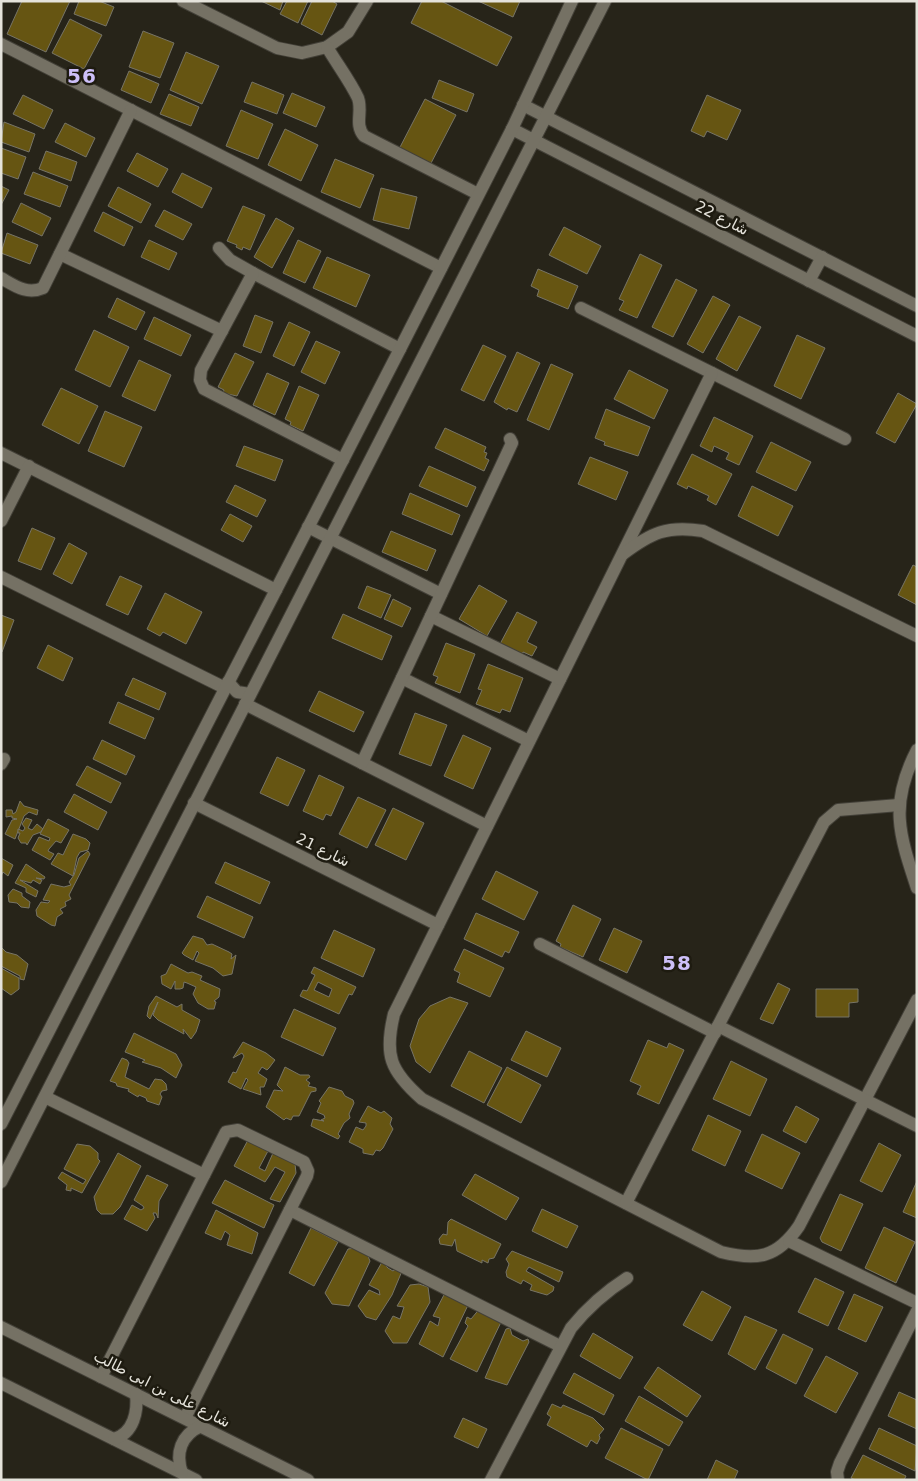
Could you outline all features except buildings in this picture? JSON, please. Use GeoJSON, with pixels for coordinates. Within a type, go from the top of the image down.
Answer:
{"type":"FeatureCollection","features":[{"type":"Feature","properties":{"kind":"street"},"geometry":{"type":"LineString","coordinates":[[183,1],[277,48],[302,53],[327,47],[348,32],[367,1]]}},
{"type":"Feature","properties":{"kind":"street"},"geometry":{"type":"LineString","coordinates":[[1,1124],[512,129],[572,1]]}},
{"type":"Feature","properties":{"kind":"street"},"geometry":{"type":"LineString","coordinates":[[1,1182],[604,1]]}},
{"type":"Feature","properties":{"kind":"street"},"geometry":{"type":"LineString","coordinates":[[1,44],[441,268]]}},
{"type":"Feature","properties":{"kind":"street"},"geometry":{"type":"LineString","coordinates":[[327,47],[358,98],[360,111],[358,124],[364,136],[478,194]]}},
{"type":"Feature","properties":{"kind":"street","name":"شارع 22"},"geometry":{"type":"LineString","coordinates":[[523,105],[917,306]]}},
{"type":"Feature","properties":{"kind":"street"},"geometry":{"type":"LineString","coordinates":[[1,278],[26,291],[35,292],[43,288],[131,110]]}},
{"type":"Feature","properties":{"kind":"street","name":"شارع 22"},"geometry":{"type":"LineString","coordinates":[[512,129],[917,336]]}},
{"type":"Feature","properties":{"kind":"street"},"geometry":{"type":"LineString","coordinates":[[219,248],[230,260],[253,273],[400,349]]}},
{"type":"Feature","properties":{"kind":"street"},"geometry":{"type":"LineString","coordinates":[[60,254],[222,331]]}},
{"type":"Feature","properties":{"kind":"street"},"geometry":{"type":"LineString","coordinates":[[809,281],[822,257]]}},
{"type":"Feature","properties":{"kind":"street"},"geometry":{"type":"LineString","coordinates":[[253,273],[201,370],[200,380],[204,389],[343,460]]}},
{"type":"Feature","properties":{"kind":"street"},"geometry":{"type":"LineString","coordinates":[[581,308],[845,439]]}},
{"type":"Feature","properties":{"kind":"street"},"geometry":{"type":"LineString","coordinates":[[712,373],[394,1014],[388,1037],[391,1061],[403,1082],[422,1099],[722,1252],[745,1258],[769,1254],[789,1241],[799,1226],[917,1000]]}},
{"type":"Feature","properties":{"kind":"street"},"geometry":{"type":"LineString","coordinates":[[362,763],[512,443],[510,439]]}},
{"type":"Feature","properties":{"kind":"street"},"geometry":{"type":"LineString","coordinates":[[1,453],[276,590]]}},
{"type":"Feature","properties":{"kind":"street"},"geometry":{"type":"LineString","coordinates":[[1,521],[28,466]]}},
{"type":"Feature","properties":{"kind":"street"},"geometry":{"type":"LineString","coordinates":[[308,527],[441,594]]}},
{"type":"Feature","properties":{"kind":"street"},"geometry":{"type":"LineString","coordinates":[[621,556],[651,535],[668,529],[685,528],[702,531],[917,636]]}},
{"type":"Feature","properties":{"kind":"street"},"geometry":{"type":"LineString","coordinates":[[1,577],[227,685],[248,699],[362,763],[487,826]]}},
{"type":"Feature","properties":{"kind":"street"},"geometry":{"type":"LineString","coordinates":[[431,616],[560,679]]}},
{"type":"Feature","properties":{"kind":"street"},"geometry":{"type":"LineString","coordinates":[[402,678],[529,741]]}},
{"type":"Feature","properties":{"kind":"street"},"geometry":{"type":"LineString","coordinates":[[214,709],[228,709],[237,719]]}},
{"type":"Feature","properties":{"kind":"street"},"geometry":{"type":"LineString","coordinates":[[917,750],[903,784],[899,805],[900,832],[917,888]]}},
{"type":"Feature","properties":{"kind":"street","name":"شارع 21"},"geometry":{"type":"LineString","coordinates":[[194,804],[438,925]]}},
{"type":"Feature","properties":{"kind":"street"},"geometry":{"type":"LineString","coordinates":[[626,1203],[830,815],[838,810],[899,805]]}},
{"type":"Feature","properties":{"kind":"street"},"geometry":{"type":"LineString","coordinates":[[540,944],[917,1126]]}},
{"type":"Feature","properties":{"kind":"street"},"geometry":{"type":"LineString","coordinates":[[45,1097],[204,1174]]}},
{"type":"Feature","properties":{"kind":"street"},"geometry":{"type":"LineString","coordinates":[[102,1377],[226,1132],[238,1130],[304,1162],[307,1166],[307,1176],[185,1418]]}},
{"type":"Feature","properties":{"kind":"street"},"geometry":{"type":"LineString","coordinates":[[290,1210],[560,1346]]}},
{"type":"Feature","properties":{"kind":"street"},"geometry":{"type":"LineString","coordinates":[[789,1241],[917,1303]]}},
{"type":"Feature","properties":{"kind":"street"},"geometry":{"type":"LineString","coordinates":[[491,1480],[560,1346],[584,1311],[605,1293],[628,1278]]}},
{"type":"Feature","properties":{"kind":"street"},"geometry":{"type":"LineString","coordinates":[[838,1480],[840,1463],[917,1311]]}},
{"type":"Feature","properties":{"kind":"street","name":"شارع على بن ابى طالب"},"geometry":{"type":"LineString","coordinates":[[1,1327],[308,1480]]}},
{"type":"Feature","properties":{"kind":"street"},"geometry":{"type":"LineString","coordinates":[[1,1383],[196,1480]]}},
{"type":"Feature","properties":{"kind":"street"},"geometry":{"type":"LineString","coordinates":[[114,1439],[123,1435],[132,1424],[136,1408],[136,1394]]}},
{"type":"Feature","properties":{"kind":"street"},"geometry":{"type":"LineString","coordinates":[[182,1473],[178,1461],[180,1447],[189,1434],[201,1426]]}},
{"type":"Feature","properties":{"kind":"district","name":"56"},"geometry":{"type":"Point","coordinates":[82,76]}},
{"type":"Feature","properties":{"kind":"district","name":"58"},"geometry":{"type":"Point","coordinates":[677,963]}}]}
